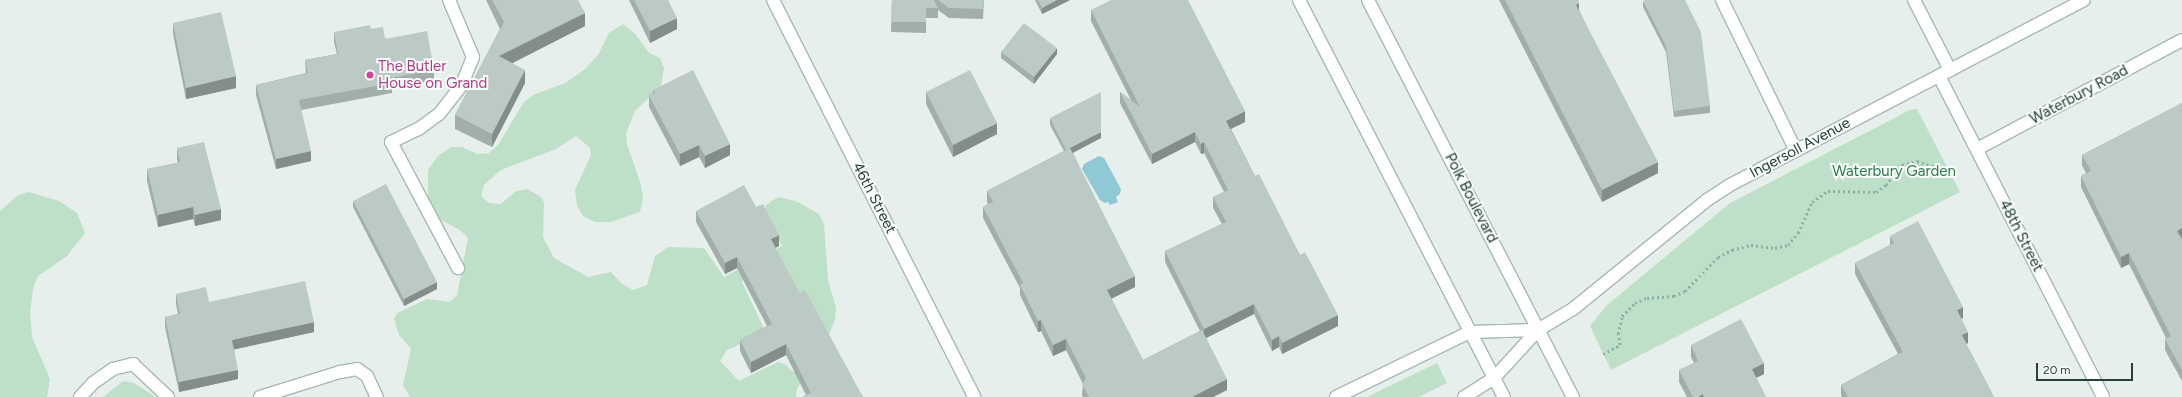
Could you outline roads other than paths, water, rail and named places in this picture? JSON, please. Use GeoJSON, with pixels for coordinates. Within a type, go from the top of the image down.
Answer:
{"type":"FeatureCollection","features":[{"type":"Feature","properties":{"kind":"street"},"geometry":{"type":"LineString","coordinates":[[449,0],[473,57],[461,86],[439,114],[418,129],[391,142],[458,268]]}},
{"type":"Feature","properties":{"kind":"street","name":"46th Street"},"geometry":{"type":"LineString","coordinates":[[773,0],[974,397]]}},
{"type":"Feature","properties":{"kind":"street"},"geometry":{"type":"LineString","coordinates":[[1299,0],[1504,397]]}},
{"type":"Feature","properties":{"kind":"street","name":"Polk Boulevard"},"geometry":{"type":"LineString","coordinates":[[1368,0],[1573,397]]}},
{"type":"Feature","properties":{"kind":"street"},"geometry":{"type":"LineString","coordinates":[[1722,0],[1796,151]]}},
{"type":"Feature","properties":{"kind":"street"},"geometry":{"type":"LineString","coordinates":[[1914,0],[1950,70]]}},
{"type":"Feature","properties":{"kind":"street","name":"Ingersoll Avenue"},"geometry":{"type":"LineString","coordinates":[[1464,397],[1494,378],[1538,330],[1573,309],[1707,200],[1796,151],[2084,0]]}},
{"type":"Feature","properties":{"kind":"street","name":"Waterbury Road"},"geometry":{"type":"LineString","coordinates":[[1977,149],[2182,40]]}},
{"type":"Feature","properties":{"kind":"street","name":"48th Street"},"geometry":{"type":"LineString","coordinates":[[1939,76],[2103,397]]}},
{"type":"Feature","properties":{"kind":"street","name":"Ingersoll Avenue"},"geometry":{"type":"LineString","coordinates":[[1336,397],[1470,332],[1538,330]]}},
{"type":"Feature","properties":{"kind":"street"},"geometry":{"type":"LineString","coordinates":[[80,397],[93,383],[113,369],[133,364],[168,397]]}},
{"type":"Feature","properties":{"kind":"street"},"geometry":{"type":"LineString","coordinates":[[260,397],[340,372],[358,369],[367,376],[378,397]]}},
{"type":"Feature","properties":{"kind":"water"},"geometry":{"type":"Polygon","coordinates":[[[1099,156],[1104,158],[1121,189],[1120,194],[1116,197],[1118,202],[1110,205],[1108,202],[1105,203],[1100,200],[1082,169],[1084,164],[1099,156]]]}},
{"type":"Feature","properties":{"kind":"place","name":"The Butler House on Grand"},"geometry":{"type":"Point","coordinates":[370,75]}},
{"type":"Feature","properties":{"kind":"park label","name":"Waterbury Garden"},"geometry":{"type":"Point","coordinates":[1894,172]}}]}
